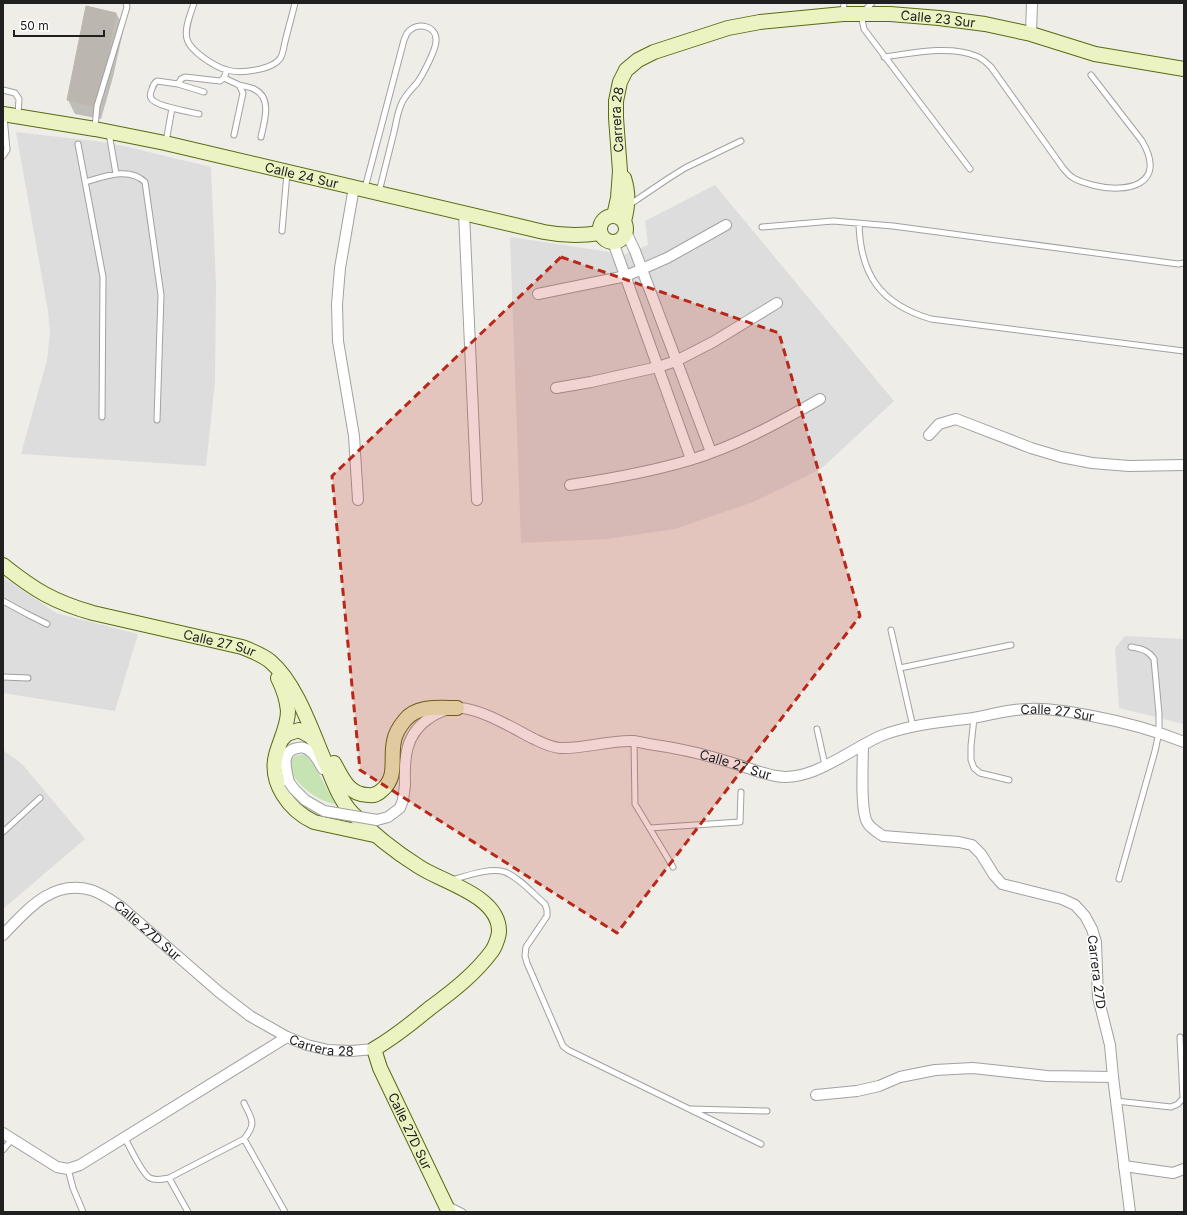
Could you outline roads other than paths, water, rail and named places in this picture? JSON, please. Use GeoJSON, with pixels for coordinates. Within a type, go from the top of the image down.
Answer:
{"type":"FeatureCollection","features":[{"type":"Feature","properties":{"kind":"street"},"geometry":{"type":"LineString","coordinates":[[1031,34],[1032,3]]}},
{"type":"Feature","properties":{"kind":"street","name":"Calle 23 Sur"},"geometry":{"type":"LineString","coordinates":[[626,70],[638,60],[654,52],[728,28],[843,9],[861,14],[890,14],[985,24],[1031,34],[1095,54],[1184,69]]}},
{"type":"Feature","properties":{"kind":"street","name":"Carrera 28"},"geometry":{"type":"LineString","coordinates":[[621,223],[618,198],[620,171],[616,132],[616,101],[620,82],[626,70]]}},
{"type":"Feature","properties":{"kind":"street","name":"Calle 24 Sur"},"geometry":{"type":"LineString","coordinates":[[3,114],[95,129],[165,143],[563,236],[581,236],[600,233]]}},
{"type":"Feature","properties":{"kind":"street","name":"Carrera 28"},"geometry":{"type":"LineString","coordinates":[[620,171],[627,188],[628,206],[621,223]]}},
{"type":"Feature","properties":{"kind":"street"},"geometry":{"type":"LineString","coordinates":[[358,500],[354,436],[338,341],[337,304],[340,268],[359,188]]}},
{"type":"Feature","properties":{"kind":"street"},"geometry":{"type":"LineString","coordinates":[[464,213],[477,500]]}},
{"type":"Feature","properties":{"kind":"street"},"geometry":{"type":"LineString","coordinates":[[621,223],[623,237],[619,240],[613,242],[605,240],[600,233],[599,228],[603,220],[606,218],[621,223],[642,269],[711,452]]}},
{"type":"Feature","properties":{"kind":"street"},"geometry":{"type":"LineString","coordinates":[[538,294],[626,276],[673,255],[726,225]]}},
{"type":"Feature","properties":{"kind":"street"},"geometry":{"type":"LineString","coordinates":[[613,242],[691,459]]}},
{"type":"Feature","properties":{"kind":"street"},"geometry":{"type":"LineString","coordinates":[[556,388],[658,368],[676,361],[713,342],[777,303]]}},
{"type":"Feature","properties":{"kind":"street"},"geometry":{"type":"LineString","coordinates":[[570,485],[620,477],[666,467],[691,459],[776,424],[820,399]]}},
{"type":"Feature","properties":{"kind":"street"},"geometry":{"type":"LineString","coordinates":[[929,435],[939,424],[956,419],[1031,448],[1061,457],[1092,463],[1129,466],[1184,465]]}},
{"type":"Feature","properties":{"kind":"street","name":"Calle 27 Sur"},"geometry":{"type":"LineString","coordinates":[[3,565],[39,592],[69,607],[242,647],[271,662],[286,678],[296,695],[339,794],[352,812],[394,851]]}},
{"type":"Feature","properties":{"kind":"street"},"geometry":{"type":"LineString","coordinates":[[263,657],[276,673],[286,697],[288,711],[286,724],[275,758],[274,773],[276,782],[285,797],[295,810],[305,818],[314,822],[358,830],[378,836]]}},
{"type":"Feature","properties":{"kind":"street"},"geometry":{"type":"LineString","coordinates":[[296,695],[348,786],[362,795],[370,796],[379,793],[386,787],[391,778],[394,741],[405,718],[414,712],[423,709],[457,708]]}},
{"type":"Feature","properties":{"kind":"street","name":"Calle 27 Sur"},"geometry":{"type":"LineString","coordinates":[[289,782],[305,800],[324,811],[377,820],[388,817],[400,808],[403,800],[405,785],[404,758],[406,747],[412,734],[420,725],[430,718],[443,711],[457,708],[484,714],[548,746],[560,748],[607,742],[634,741],[698,752],[776,776],[791,778],[806,774],[884,735],[913,727],[1027,708],[1056,709],[1126,722],[1159,732],[1184,742]]}},
{"type":"Feature","properties":{"kind":"street"},"geometry":{"type":"LineString","coordinates":[[282,739],[287,734],[299,730],[310,736],[316,742]]}},
{"type":"Feature","properties":{"kind":"street","name":"Carrera 27D"},"geometry":{"type":"LineString","coordinates":[[863,745],[863,809],[867,822],[873,829],[883,836],[959,842],[972,845],[981,854],[994,875],[1002,884],[1062,899],[1074,905],[1085,916],[1096,942],[1098,997],[1110,1045],[1130,1212]]}},
{"type":"Feature","properties":{"kind":"street"},"geometry":{"type":"LineString","coordinates":[[289,782],[285,766],[286,756],[296,748],[303,747],[310,750],[339,794]]}},
{"type":"Feature","properties":{"kind":"street"},"geometry":{"type":"LineString","coordinates":[[275,758],[282,774],[289,782]]}},
{"type":"Feature","properties":{"kind":"street","name":"Carrera 28"},"geometry":{"type":"LineString","coordinates":[[68,1169],[80,1165],[287,1038],[307,1046],[328,1050],[351,1051],[374,1049],[390,1040],[469,978],[493,950],[499,931],[496,918],[488,906],[475,895],[420,868],[394,851]]}},
{"type":"Feature","properties":{"kind":"street","name":"Calle 27D Sur"},"geometry":{"type":"LineString","coordinates":[[3,935],[31,906],[46,895],[60,889],[76,888],[91,890],[106,896],[120,906],[225,997],[250,1016],[287,1038]]}},
{"type":"Feature","properties":{"kind":"street","name":"Calle 27D Sur"},"geometry":{"type":"LineString","coordinates":[[374,1049],[380,1068],[446,1207]]}},
{"type":"Feature","properties":{"kind":"street"},"geometry":{"type":"LineString","coordinates":[[816,1095],[857,1091],[879,1086],[900,1077],[935,1070],[973,1068],[1047,1076],[1113,1077]]}},
{"type":"Feature","properties":{"kind":"street"},"geometry":{"type":"LineString","coordinates":[[3,1133],[57,1167],[68,1169]]}},
{"type":"Feature","properties":{"kind":"street"},"geometry":{"type":"LineString","coordinates":[[1124,1166],[1173,1173],[1184,1169]]}},
{"type":"Feature","properties":{"kind":"lane"},"geometry":{"type":"LineString","coordinates":[[95,129],[97,106],[127,8],[126,3]]}},
{"type":"Feature","properties":{"kind":"lane"},"geometry":{"type":"LineString","coordinates":[[194,3],[186,31],[186,39],[190,46],[205,59],[227,70],[247,71],[275,64],[281,57],[295,3]]}},
{"type":"Feature","properties":{"kind":"lane"},"geometry":{"type":"LineString","coordinates":[[872,3],[861,14],[864,29],[970,169]]}},
{"type":"Feature","properties":{"kind":"lane"},"geometry":{"type":"LineString","coordinates":[[359,188],[404,40],[408,32],[415,28],[425,26],[431,28],[436,34],[436,42],[433,53],[417,83],[408,92],[401,106],[379,192]]}},
{"type":"Feature","properties":{"kind":"lane"},"geometry":{"type":"LineString","coordinates":[[884,57],[946,51],[964,52],[978,56],[991,67],[1063,168],[1072,177],[1085,183],[1103,188],[1123,188],[1136,186],[1144,180],[1151,170],[1149,152],[1091,75]]}},
{"type":"Feature","properties":{"kind":"lane"},"geometry":{"type":"LineString","coordinates":[[178,84],[181,79],[185,77],[220,81],[224,78],[227,70]]}},
{"type":"Feature","properties":{"kind":"lane"},"geometry":{"type":"LineString","coordinates":[[224,78],[255,90],[264,96],[267,111],[261,137]]}},
{"type":"Feature","properties":{"kind":"lane"},"geometry":{"type":"LineString","coordinates":[[200,114],[172,108],[155,102],[151,100],[150,96],[154,83],[157,81],[178,84],[204,92]]}},
{"type":"Feature","properties":{"kind":"lane"},"geometry":{"type":"LineString","coordinates":[[234,135],[243,92],[239,85]]}},
{"type":"Feature","properties":{"kind":"lane"},"geometry":{"type":"LineString","coordinates":[[3,90],[15,93],[19,99],[18,116]]}},
{"type":"Feature","properties":{"kind":"lane"},"geometry":{"type":"LineString","coordinates":[[165,143],[172,108]]}},
{"type":"Feature","properties":{"kind":"lane"},"geometry":{"type":"LineString","coordinates":[[3,114],[7,150],[3,156]]}},
{"type":"Feature","properties":{"kind":"lane"},"geometry":{"type":"LineString","coordinates":[[109,132],[116,174]]}},
{"type":"Feature","properties":{"kind":"lane"},"geometry":{"type":"LineString","coordinates":[[628,206],[685,168],[741,141]]}},
{"type":"Feature","properties":{"kind":"lane"},"geometry":{"type":"LineString","coordinates":[[78,144],[103,276],[102,417]]}},
{"type":"Feature","properties":{"kind":"lane"},"geometry":{"type":"LineString","coordinates":[[282,231],[287,172]]}},
{"type":"Feature","properties":{"kind":"lane"},"geometry":{"type":"LineString","coordinates":[[85,182],[116,174],[132,175],[141,178],[145,182],[161,295],[157,420]]}},
{"type":"Feature","properties":{"kind":"lane"},"geometry":{"type":"LineString","coordinates":[[762,227],[833,221],[859,223],[893,226],[1178,264],[1184,263]]}},
{"type":"Feature","properties":{"kind":"lane"},"geometry":{"type":"LineString","coordinates":[[859,223],[861,252],[871,276],[888,297],[900,306],[915,314],[931,319],[1184,351]]}},
{"type":"Feature","properties":{"kind":"lane"},"geometry":{"type":"LineString","coordinates":[[3,601],[47,624]]}},
{"type":"Feature","properties":{"kind":"lane"},"geometry":{"type":"LineString","coordinates":[[891,630],[913,727]]}},
{"type":"Feature","properties":{"kind":"lane"},"geometry":{"type":"LineString","coordinates":[[900,668],[1011,645]]}},
{"type":"Feature","properties":{"kind":"lane"},"geometry":{"type":"LineString","coordinates":[[1119,879],[1159,732],[1154,659],[1150,653],[1143,649],[1131,647]]}},
{"type":"Feature","properties":{"kind":"lane"},"geometry":{"type":"LineString","coordinates":[[3,676],[28,678]]}},
{"type":"Feature","properties":{"kind":"lane"},"geometry":{"type":"LineString","coordinates":[[974,718],[971,760],[974,768],[980,774],[1009,780]]}},
{"type":"Feature","properties":{"kind":"lane"},"geometry":{"type":"LineString","coordinates":[[817,729],[825,765]]}},
{"type":"Feature","properties":{"kind":"lane"},"geometry":{"type":"LineString","coordinates":[[634,741],[634,804],[673,867]]}},
{"type":"Feature","properties":{"kind":"lane"},"geometry":{"type":"LineString","coordinates":[[650,828],[740,822],[741,792]]}},
{"type":"Feature","properties":{"kind":"lane"},"geometry":{"type":"LineString","coordinates":[[3,832],[40,798]]}},
{"type":"Feature","properties":{"kind":"lane"},"geometry":{"type":"LineString","coordinates":[[448,881],[475,873],[494,871],[504,872],[514,878],[545,904],[547,916],[526,947],[525,956],[563,1046],[568,1050],[761,1144]]}},
{"type":"Feature","properties":{"kind":"lane"},"geometry":{"type":"LineString","coordinates":[[1116,1101],[1171,1107],[1178,1104],[1183,1098],[1180,1037]]}},
{"type":"Feature","properties":{"kind":"lane"},"geometry":{"type":"LineString","coordinates":[[125,1138],[144,1172],[150,1178],[160,1180],[169,1178],[244,1139],[252,1129],[252,1120],[244,1103]]}},
{"type":"Feature","properties":{"kind":"lane"},"geometry":{"type":"LineString","coordinates":[[688,1109],[767,1111]]}},
{"type":"Feature","properties":{"kind":"lane"},"geometry":{"type":"LineString","coordinates":[[244,1139],[286,1212]]}},
{"type":"Feature","properties":{"kind":"lane"},"geometry":{"type":"LineString","coordinates":[[3,1150],[12,1140]]}},
{"type":"Feature","properties":{"kind":"lane"},"geometry":{"type":"LineString","coordinates":[[68,1169],[73,1188],[83,1212]]}},
{"type":"Feature","properties":{"kind":"lane"},"geometry":{"type":"LineString","coordinates":[[169,1178],[188,1212]]}},
{"type":"Feature","properties":{"kind":"lane"},"geometry":{"type":"LineString","coordinates":[[446,1207],[463,1212]]}}]}
